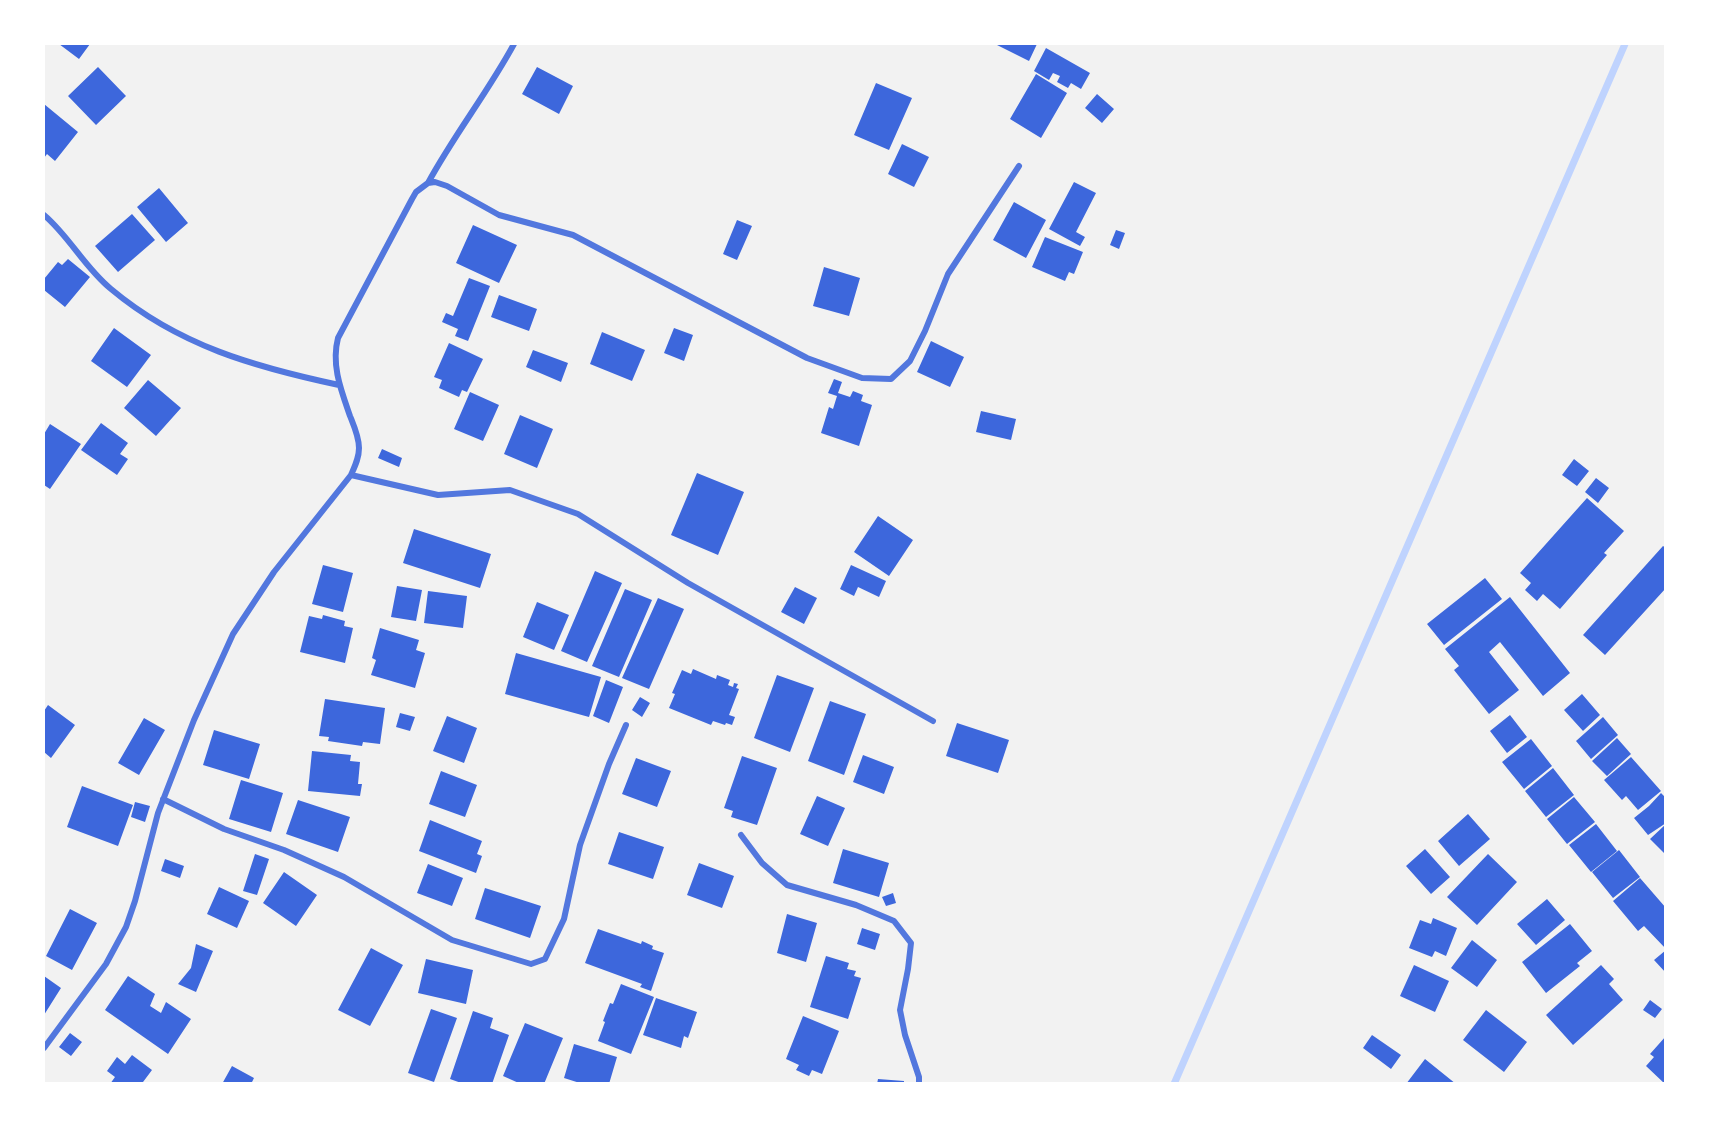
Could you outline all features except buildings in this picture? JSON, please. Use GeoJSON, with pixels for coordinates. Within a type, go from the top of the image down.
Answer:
{"type":"FeatureCollection","features":[{"type":"Feature","properties":{"kind":"street"},"geometry":{"type":"LineString","coordinates":[[44,1048],[106,964],[126,927],[163,799],[194,720],[233,634],[274,572],[351,475],[357,461],[359,447],[339,385],[334,352],[338,338],[416,192],[428,183],[514,44]]}},
{"type":"Feature","properties":{"kind":"street"},"geometry":{"type":"LineString","coordinates":[[428,183],[435,182],[447,186],[499,215],[573,235],[807,358],[862,378],[891,380],[910,361],[948,274],[1019,166]]}},
{"type":"Feature","properties":{"kind":"street"},"geometry":{"type":"LineString","coordinates":[[44,215],[110,288],[162,325],[222,354],[272,370],[339,385]]}},
{"type":"Feature","properties":{"kind":"street"},"geometry":{"type":"LineString","coordinates":[[351,475],[438,495],[510,490],[578,514],[688,583],[933,721]]}},
{"type":"Feature","properties":{"kind":"street"},"geometry":{"type":"LineString","coordinates":[[163,799],[224,829],[284,850],[344,877],[452,940],[531,964],[545,959],[564,919],[580,845],[609,764],[626,725]]}},
{"type":"Feature","properties":{"kind":"street"},"geometry":{"type":"LineString","coordinates":[[741,836],[762,863],[787,885],[856,905],[894,921],[911,943],[900,1010],[919,1083]]}},
{"type":"Feature","properties":{"kind":"waterway"},"geometry":{"type":"LineString","coordinates":[[1174,1084],[1625,44]]}}]}
